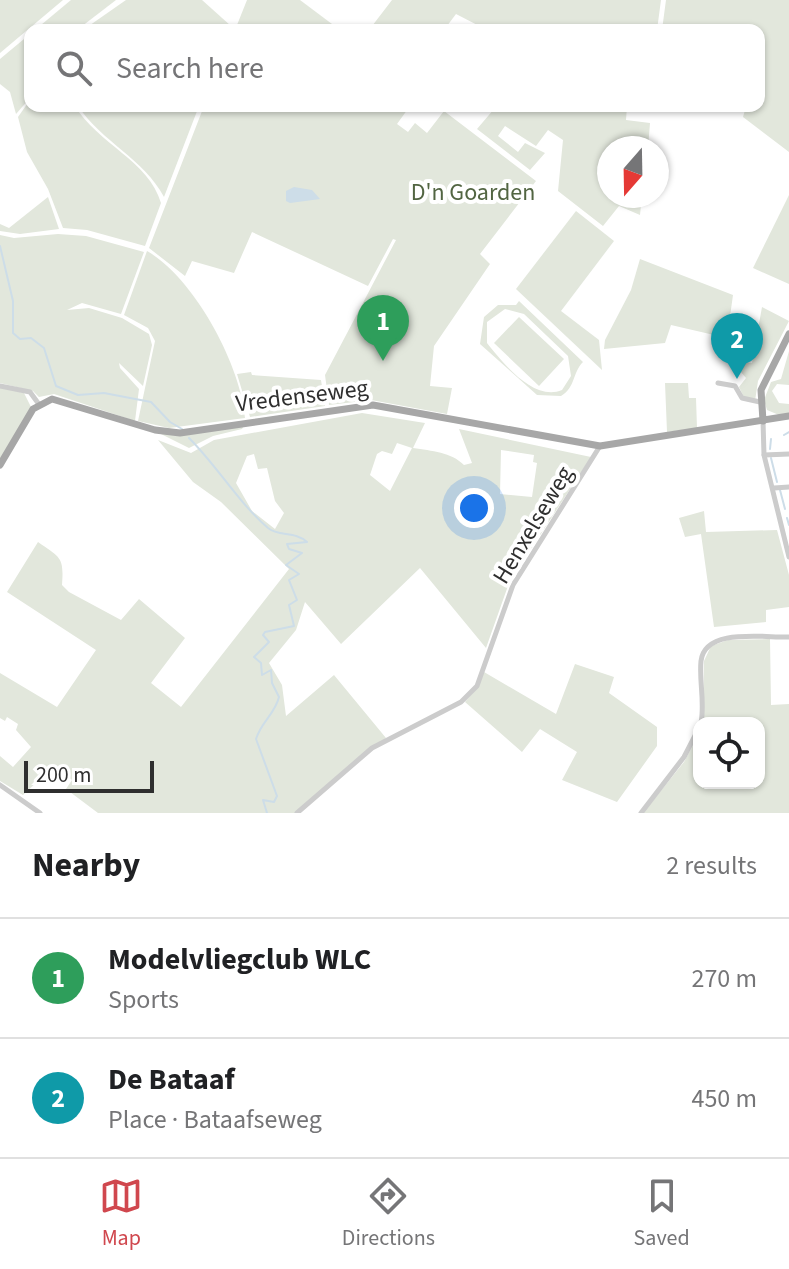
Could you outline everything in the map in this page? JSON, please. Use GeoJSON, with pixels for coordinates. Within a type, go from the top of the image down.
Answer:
{"type":"FeatureCollection","features":[{"type":"Feature","properties":{"kind":"main road"},"geometry":{"type":"LineString","coordinates":[[763,421],[760,402],[762,385],[789,334]]}},
{"type":"Feature","properties":{"kind":"main road","name":"Vredenseweg"},"geometry":{"type":"LineString","coordinates":[[38,403],[60,400],[155,430],[180,433],[373,405],[600,446],[789,416]]}},
{"type":"Feature","properties":{"kind":"main road"},"geometry":{"type":"LineString","coordinates":[[0,465],[38,403]]}},
{"type":"Feature","properties":{"kind":"street"},"geometry":{"type":"LineString","coordinates":[[718,383],[735,386],[746,408]]}},
{"type":"Feature","properties":{"kind":"street"},"geometry":{"type":"LineString","coordinates":[[0,386],[30,392],[38,403]]}},
{"type":"Feature","properties":{"kind":"street"},"geometry":{"type":"LineString","coordinates":[[742,398],[760,402]]}},
{"type":"Feature","properties":{"kind":"street"},"geometry":{"type":"LineString","coordinates":[[763,421],[764,455],[787,532],[789,557]]}},
{"type":"Feature","properties":{"kind":"street","name":"Henxelseweg"},"geometry":{"type":"LineString","coordinates":[[297,813],[372,748],[468,698],[477,686],[513,585],[600,446]]}},
{"type":"Feature","properties":{"kind":"street"},"geometry":{"type":"LineString","coordinates":[[764,455],[789,454]]}},
{"type":"Feature","properties":{"kind":"street"},"geometry":{"type":"LineString","coordinates":[[774,488],[789,487]]}},
{"type":"Feature","properties":{"kind":"street"},"geometry":{"type":"LineString","coordinates":[[700,717],[701,662],[709,646],[726,638],[789,637]]}},
{"type":"Feature","properties":{"kind":"street"},"geometry":{"type":"LineString","coordinates":[[641,813],[684,757],[693,740]]}},
{"type":"Feature","properties":{"kind":"street"},"geometry":{"type":"LineString","coordinates":[[0,785],[40,813]]}},
{"type":"Feature","properties":{"kind":"green space"},"geometry":{"type":"Polygon","coordinates":[[[0,0],[63,0],[34,24],[24,24],[24,33],[0,53],[0,0]]]}},
{"type":"Feature","properties":{"kind":"green space"},"geometry":{"type":"Polygon","coordinates":[[[71,0],[116,0],[85,24],[42,24],[71,0]]]}},
{"type":"Feature","properties":{"kind":"green space"},"geometry":{"type":"Polygon","coordinates":[[[126,0],[202,0],[229,24],[92,24],[126,0]]]}},
{"type":"Feature","properties":{"kind":"green space"},"geometry":{"type":"Polygon","coordinates":[[[247,0],[300,0],[332,24],[237,24],[247,0]]]}},
{"type":"Feature","properties":{"kind":"green space"},"geometry":{"type":"Polygon","coordinates":[[[392,0],[661,0],[658,24],[475,24],[456,14],[448,24],[374,24],[392,0]]]}},
{"type":"Feature","properties":{"kind":"green space"},"geometry":{"type":"Polygon","coordinates":[[[666,0],[789,0],[789,152],[743,117],[744,112],[765,112],[765,24],[663,24],[666,0]]]}},
{"type":"Feature","properties":{"kind":"green space"},"geometry":{"type":"Polygon","coordinates":[[[24,39],[24,105],[16,114],[10,92],[0,84],[0,59],[24,39]]]}},
{"type":"Feature","properties":{"kind":"green space"},"geometry":{"type":"Polygon","coordinates":[[[24,108],[24,112],[80,112],[96,131],[146,175],[161,203],[145,246],[87,230],[63,228],[48,189],[27,152],[18,117],[24,108]]]}},
{"type":"Feature","properties":{"kind":"green space"},"geometry":{"type":"Polygon","coordinates":[[[83,112],[197,112],[164,197],[146,172],[83,112]]]}},
{"type":"Feature","properties":{"kind":"green space","name":"D'n Goarden"},"geometry":{"type":"Polygon","coordinates":[[[202,112],[406,112],[397,124],[408,132],[415,123],[427,133],[445,112],[536,181],[480,254],[490,264],[434,346],[430,386],[452,388],[447,414],[371,400],[329,405],[325,375],[396,240],[393,239],[368,286],[252,232],[234,273],[192,261],[185,276],[149,248],[202,112]]]}},
{"type":"Feature","properties":{"kind":"green space"},"geometry":{"type":"Polygon","coordinates":[[[491,112],[627,112],[626,120],[650,123],[649,136],[597,136],[597,208],[617,208],[603,226],[558,191],[563,140],[548,130],[536,146],[505,126],[498,136],[518,152],[525,143],[545,153],[530,170],[477,129],[491,112]]]}},
{"type":"Feature","properties":{"kind":"green space"},"geometry":{"type":"Polygon","coordinates":[[[789,195],[789,284],[753,268],[789,195]]]}},
{"type":"Feature","properties":{"kind":"green space"},"geometry":{"type":"Polygon","coordinates":[[[48,197],[59,229],[20,234],[0,231],[0,224],[9,228],[48,197]]]}},
{"type":"Feature","properties":{"kind":"green space"},"geometry":{"type":"Polygon","coordinates":[[[624,208],[641,208],[640,215],[624,208]]]}},
{"type":"Feature","properties":{"kind":"green space"},"geometry":{"type":"Polygon","coordinates":[[[576,211],[614,241],[561,311],[599,340],[602,370],[516,289],[576,211]]]}},
{"type":"Feature","properties":{"kind":"green space"},"geometry":{"type":"Polygon","coordinates":[[[58,234],[86,236],[144,252],[121,314],[82,303],[67,310],[89,308],[122,318],[149,334],[152,345],[143,386],[119,363],[139,389],[135,421],[54,394],[39,397],[33,391],[0,383],[0,235],[14,238],[58,234]]]}},
{"type":"Feature","properties":{"kind":"green space"},"geometry":{"type":"Polygon","coordinates":[[[147,251],[182,281],[212,325],[235,373],[245,418],[169,428],[138,421],[155,341],[148,328],[124,315],[147,251]]]}},
{"type":"Feature","properties":{"kind":"green space"},"geometry":{"type":"Polygon","coordinates":[[[640,259],[733,295],[727,338],[671,325],[665,343],[604,349],[605,340],[631,290],[640,259]]]}},
{"type":"Feature","properties":{"kind":"green space"},"geometry":{"type":"Polygon","coordinates":[[[519,301],[583,362],[561,396],[537,395],[480,344],[484,317],[498,305],[516,305],[519,301]],[[505,309],[487,322],[487,343],[510,370],[530,386],[541,391],[562,390],[571,376],[568,356],[524,314],[505,309]]]}},
{"type":"Feature","properties":{"kind":"green space"},"geometry":{"type":"Polygon","coordinates":[[[762,307],[789,321],[758,381],[755,401],[744,397],[739,387],[746,378],[740,371],[742,362],[752,363],[762,307]]]}},
{"type":"Feature","properties":{"kind":"green space"},"geometry":{"type":"Polygon","coordinates":[[[519,317],[564,359],[539,386],[494,343],[519,317]]]}},
{"type":"Feature","properties":{"kind":"green space"},"geometry":{"type":"Polygon","coordinates":[[[789,351],[789,385],[777,384],[772,391],[779,403],[789,404],[789,413],[779,415],[767,410],[764,400],[771,382],[781,379],[789,351]]]}},
{"type":"Feature","properties":{"kind":"green space"},"geometry":{"type":"Polygon","coordinates":[[[251,372],[252,375],[321,380],[325,406],[250,417],[237,374],[251,372]]]}},
{"type":"Feature","properties":{"kind":"green space"},"geometry":{"type":"Polygon","coordinates":[[[665,383],[688,383],[689,398],[696,398],[697,428],[667,432],[665,383]]]}},
{"type":"Feature","properties":{"kind":"green space"},"geometry":{"type":"Polygon","coordinates":[[[0,387],[24,393],[31,407],[0,461],[0,387]]]}},
{"type":"Feature","properties":{"kind":"green space"},"geometry":{"type":"Polygon","coordinates":[[[362,413],[425,423],[413,448],[447,455],[464,465],[472,463],[459,429],[591,457],[509,583],[486,648],[420,568],[341,644],[305,602],[296,630],[269,663],[282,685],[286,716],[334,675],[386,738],[295,813],[98,813],[66,789],[72,780],[55,765],[23,795],[0,781],[0,756],[13,767],[31,747],[16,730],[18,724],[7,717],[5,721],[0,718],[0,673],[57,707],[96,650],[7,592],[38,542],[59,559],[62,585],[69,592],[121,620],[139,599],[185,638],[151,683],[181,707],[289,569],[221,502],[193,482],[158,440],[191,453],[214,440],[362,413]],[[397,443],[392,454],[382,451],[377,454],[370,475],[390,491],[412,448],[397,443]],[[501,450],[500,494],[532,497],[537,463],[533,462],[534,455],[501,450]],[[254,454],[247,456],[236,483],[252,511],[275,529],[284,513],[275,501],[267,468],[258,469],[254,454]]]}},
{"type":"Feature","properties":{"kind":"green space"},"geometry":{"type":"Polygon","coordinates":[[[245,424],[242,429],[213,436],[189,448],[159,433],[245,424]]]}},
{"type":"Feature","properties":{"kind":"green space"},"geometry":{"type":"Polygon","coordinates":[[[704,511],[706,532],[777,530],[789,575],[789,607],[766,610],[766,622],[714,627],[701,534],[685,537],[679,518],[704,511]]]}},
{"type":"Feature","properties":{"kind":"green space"},"geometry":{"type":"Polygon","coordinates":[[[770,639],[771,705],[789,704],[789,813],[643,813],[684,762],[693,745],[693,789],[765,789],[765,717],[703,717],[704,661],[711,646],[728,640],[770,639]]]}},
{"type":"Feature","properties":{"kind":"green space"},"geometry":{"type":"Polygon","coordinates":[[[575,664],[614,677],[609,693],[657,727],[657,746],[617,802],[562,780],[577,752],[540,729],[522,752],[465,702],[478,687],[484,672],[556,714],[575,664]]]}},
{"type":"Feature","properties":{"kind":"shaded area"},"geometry":{"type":"Polygon","coordinates":[[[294,187],[312,190],[320,199],[290,203],[286,201],[286,191],[294,187]]]}},
{"type":"Feature","properties":{"kind":"waterway"},"geometry":{"type":"LineString","coordinates":[[0,246],[13,301],[13,333],[20,339],[31,338],[44,348],[56,386],[78,395],[104,393],[151,402],[170,422],[182,429]]}},
{"type":"Feature","properties":{"kind":"waterway"},"geometry":{"type":"LineString","coordinates":[[784,435],[789,432]]}},
{"type":"Feature","properties":{"kind":"waterway"},"geometry":{"type":"LineString","coordinates":[[189,438],[268,528],[307,542],[287,544],[289,549],[302,553],[286,565],[299,574],[289,580],[297,600],[289,605],[294,626],[265,632],[263,635],[269,642],[254,657],[261,663],[262,675],[271,670],[272,683],[279,697],[256,739],[277,796],[274,802],[263,800],[267,813]]}},
{"type":"Feature","properties":{"kind":"waterway"},"geometry":{"type":"LineString","coordinates":[[770,449],[771,439]]}},
{"type":"Feature","properties":{"kind":"waterway"},"geometry":{"type":"LineString","coordinates":[[771,458],[777,482]]}},
{"type":"Feature","properties":{"kind":"waterway"},"geometry":{"type":"LineString","coordinates":[[780,490],[785,509]]}},
{"type":"Feature","properties":{"kind":"waterway"},"geometry":{"type":"LineString","coordinates":[[787,518],[789,525]]}},
{"type":"Feature","properties":{"kind":"place","name":"Modelvliegclub WLC"},"geometry":{"type":"Point","coordinates":[383,361]}},
{"type":"Feature","properties":{"kind":"place","name":"De Bataaf"},"geometry":{"type":"Point","coordinates":[737,379]}}]}
